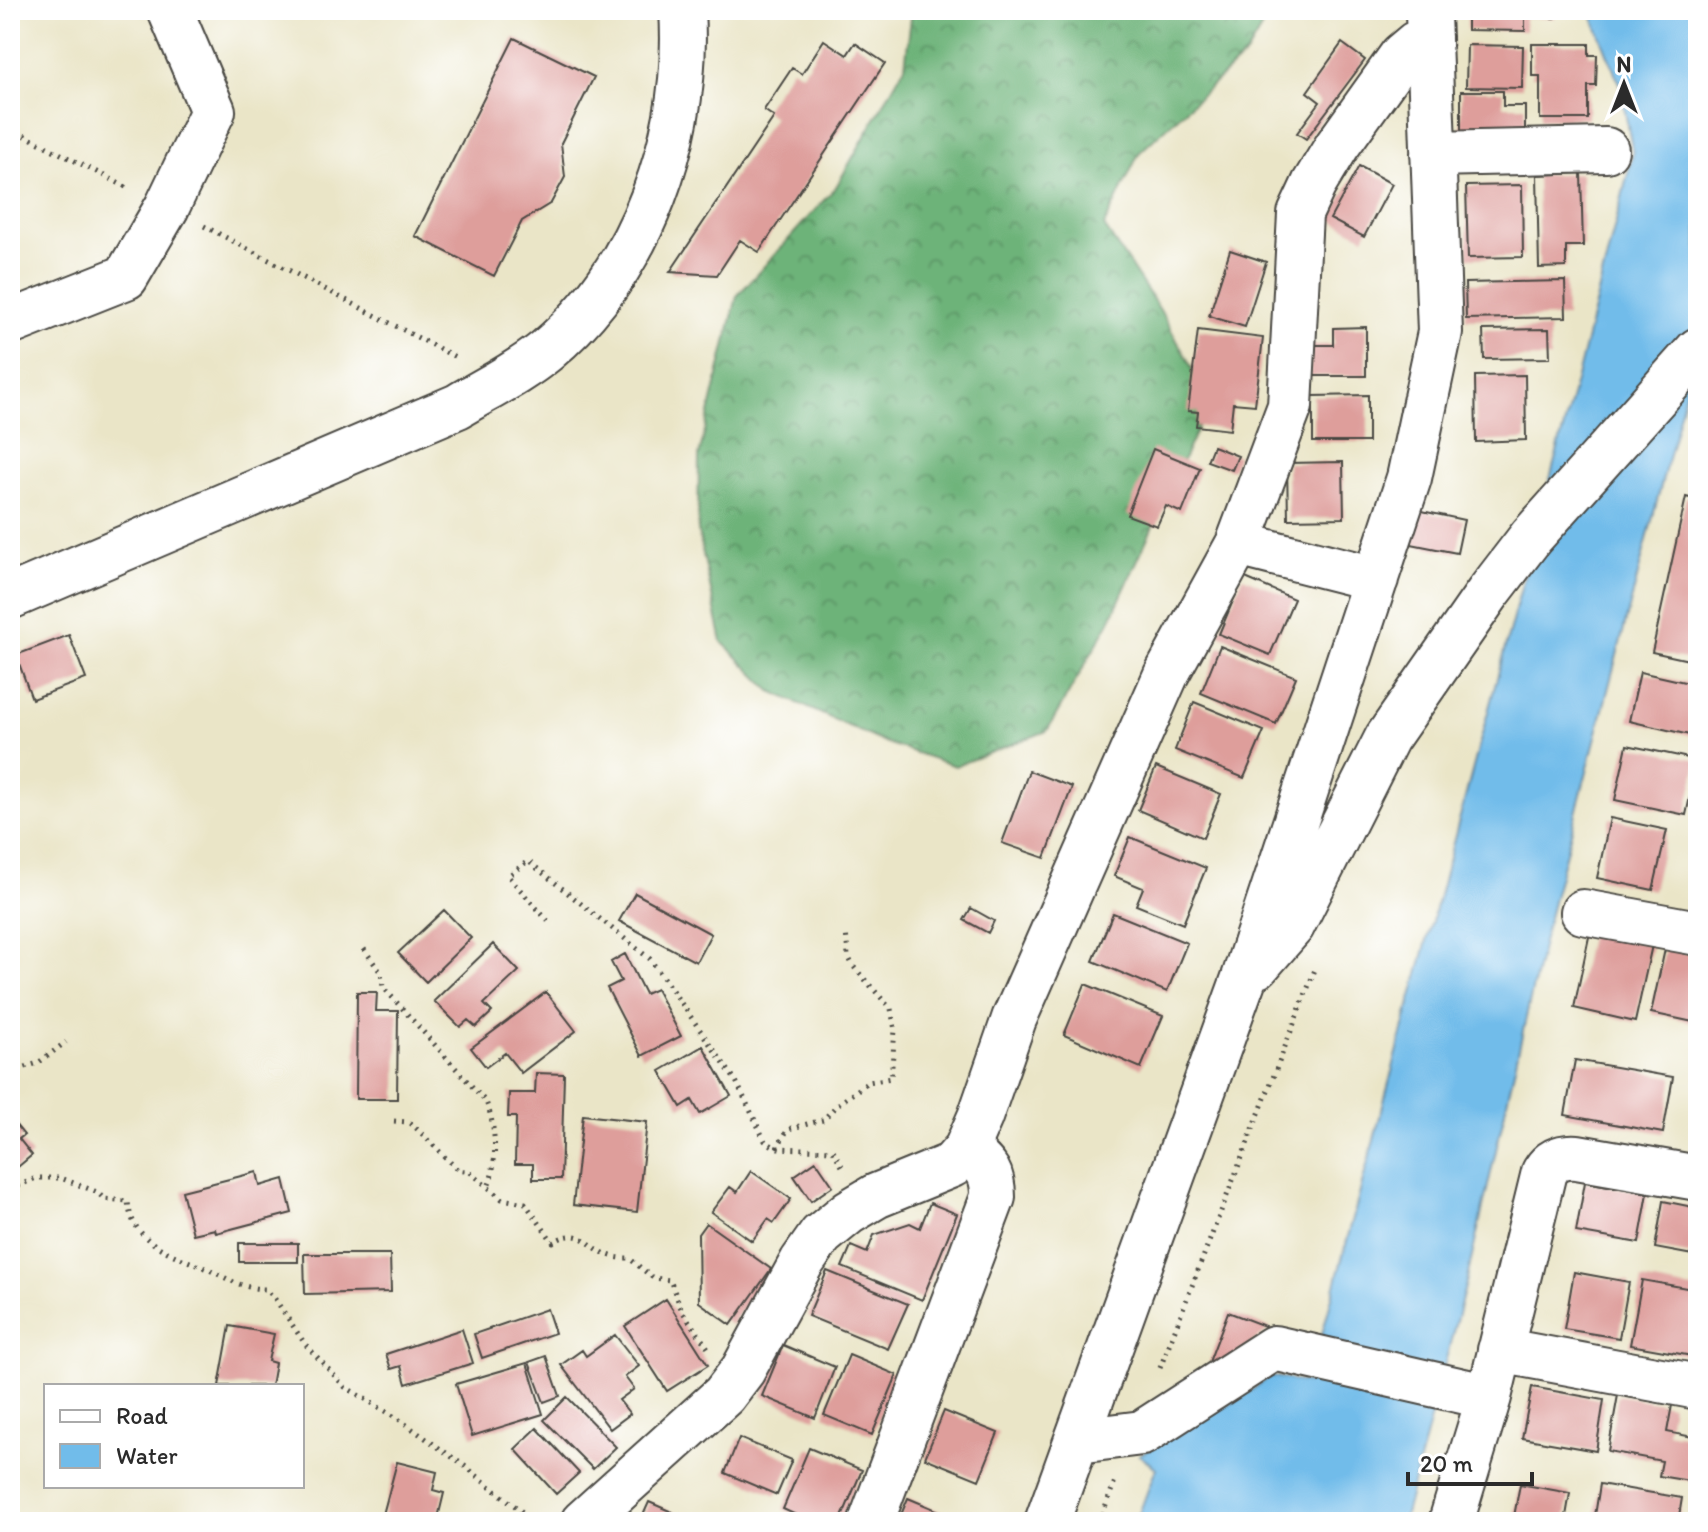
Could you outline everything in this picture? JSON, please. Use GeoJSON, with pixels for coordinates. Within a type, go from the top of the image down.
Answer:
{"type":"FeatureCollection","features":[{"type":"Feature","properties":{"kind":"street"},"geometry":{"type":"LineString","coordinates":[[10,323],[126,277],[167,207],[213,111],[170,10]]}},
{"type":"Feature","properties":{"kind":"street"},"geometry":{"type":"LineString","coordinates":[[10,597],[458,406],[507,380],[546,352],[578,321],[614,273],[642,226],[661,173],[678,102],[684,36],[682,10]]}},
{"type":"Feature","properties":{"kind":"street"},"geometry":{"type":"LineString","coordinates":[[1047,1522],[1244,978],[1409,478],[1440,332],[1428,23]]}},
{"type":"Feature","properties":{"kind":"street"},"geometry":{"type":"LineString","coordinates":[[583,1522],[724,1395],[821,1235],[876,1196],[952,1165],[966,1149],[1014,1019],[1166,675],[1238,544],[1290,406],[1300,214],[1337,146],[1428,23]]}},
{"type":"Feature","properties":{"kind":"street"},"geometry":{"type":"LineString","coordinates":[[1433,154],[1606,150]]}},
{"type":"Feature","properties":{"kind":"street"},"geometry":{"type":"LineString","coordinates":[[1244,978],[1292,926],[1387,738],[1439,663],[1531,537],[1698,350]]}},
{"type":"Feature","properties":{"kind":"street"},"geometry":{"type":"LineString","coordinates":[[1238,544],[1376,579]]}},
{"type":"Feature","properties":{"kind":"street"},"geometry":{"type":"LineString","coordinates":[[1583,912],[1696,924]]}},
{"type":"Feature","properties":{"kind":"street"},"geometry":{"type":"LineString","coordinates":[[871,1522],[993,1197],[993,1178],[986,1166],[966,1149]]}},
{"type":"Feature","properties":{"kind":"street"},"geometry":{"type":"LineString","coordinates":[[1451,1522],[1475,1393],[1500,1350],[1544,1172],[1549,1164],[1566,1156],[1577,1157],[1698,1178]]}},
{"type":"Feature","properties":{"kind":"street"},"geometry":{"type":"LineString","coordinates":[[1078,1441],[1142,1433],[1274,1348],[1475,1393]]}},
{"type":"Feature","properties":{"kind":"street"},"geometry":{"type":"LineString","coordinates":[[1500,1350],[1698,1387]]}},
{"type":"Feature","properties":{"kind":"path"},"geometry":{"type":"LineString","coordinates":[[10,128],[469,364]]}},
{"type":"Feature","properties":{"kind":"path"},"geometry":{"type":"LineString","coordinates":[[548,921],[508,876],[528,861],[650,959],[736,1081],[765,1141],[776,1148],[833,1150],[863,1204]]}},
{"type":"Feature","properties":{"kind":"path"},"geometry":{"type":"LineString","coordinates":[[776,1148],[788,1129],[823,1120],[868,1082],[891,1078],[895,1030],[891,1009],[853,966],[848,956],[846,931]]}},
{"type":"Feature","properties":{"kind":"path"},"geometry":{"type":"LineString","coordinates":[[364,949],[381,973],[383,987],[486,1102],[491,1114],[494,1153],[493,1175],[488,1187]]}},
{"type":"Feature","properties":{"kind":"path"},"geometry":{"type":"LineString","coordinates":[[1157,1375],[1319,959]]}},
{"type":"Feature","properties":{"kind":"path"},"geometry":{"type":"LineString","coordinates":[[10,1072],[38,1063],[66,1042]]}},
{"type":"Feature","properties":{"kind":"path"},"geometry":{"type":"LineString","coordinates":[[394,1121],[408,1122],[458,1170],[470,1172],[502,1199],[525,1203],[553,1242],[567,1234],[576,1234],[601,1254],[617,1259],[629,1258],[653,1278],[670,1280],[682,1311],[712,1353],[738,1376]]}},
{"type":"Feature","properties":{"kind":"path"},"geometry":{"type":"LineString","coordinates":[[10,1187],[36,1178],[61,1178],[97,1192],[104,1199],[128,1201],[129,1217],[157,1248],[246,1288],[265,1289],[305,1344],[345,1387],[397,1418],[466,1467],[535,1522]]}},
{"type":"Feature","properties":{"kind":"path"},"geometry":{"type":"LineString","coordinates":[[1100,1522],[1134,1435]]}},
{"type":"Feature","properties":{"kind":"green space"},"geometry":{"type":"Polygon","coordinates":[[[912,10],[1272,10],[1246,54],[1139,153],[1104,226],[1160,310],[1210,400],[1110,621],[1047,731],[955,766],[881,741],[771,691],[722,642],[698,531],[699,456],[737,296],[836,187],[905,66],[912,10]]]}},
{"type":"Feature","properties":{"kind":"water"},"geometry":{"type":"Polygon","coordinates":[[[1590,10],[1698,10],[1698,343],[1546,929],[1466,1283],[1403,1522],[1136,1522],[1156,1468],[1139,1455],[1245,1395],[1271,1376],[1309,1383],[1574,389],[1633,153],[1620,86],[1590,10]]]}},
{"type":"Feature","properties":{"kind":"building"},"geometry":{"type":"Polygon","coordinates":[[[1467,10],[1555,10],[1555,18],[1525,18],[1525,31],[1467,30],[1467,10]]]}},
{"type":"Feature","properties":{"kind":"building"},"geometry":{"type":"Polygon","coordinates":[[[514,38],[594,77],[561,143],[565,177],[551,203],[522,221],[494,276],[415,236],[514,38]]]}},
{"type":"Feature","properties":{"kind":"building"},"geometry":{"type":"Polygon","coordinates":[[[824,40],[847,55],[855,43],[885,63],[759,252],[740,240],[717,275],[670,272],[774,117],[764,110],[792,68],[802,74],[824,40]]]}},
{"type":"Feature","properties":{"kind":"building"},"geometry":{"type":"Polygon","coordinates":[[[1342,43],[1365,60],[1306,139],[1297,133],[1320,102],[1307,92],[1342,43]]]}},
{"type":"Feature","properties":{"kind":"building"},"geometry":{"type":"Polygon","coordinates":[[[1532,44],[1589,44],[1589,55],[1597,55],[1596,86],[1588,86],[1588,119],[1540,119],[1540,76],[1532,76],[1532,44]]]}},
{"type":"Feature","properties":{"kind":"building"},"geometry":{"type":"Polygon","coordinates":[[[1467,45],[1523,46],[1522,88],[1466,87],[1467,45]]]}},
{"type":"Feature","properties":{"kind":"building"},"geometry":{"type":"Polygon","coordinates":[[[1461,91],[1503,91],[1503,106],[1525,106],[1525,135],[1461,135],[1461,91]]]}},
{"type":"Feature","properties":{"kind":"building"},"geometry":{"type":"Polygon","coordinates":[[[1359,166],[1392,184],[1364,237],[1330,219],[1359,166]]]}},
{"type":"Feature","properties":{"kind":"building"},"geometry":{"type":"Polygon","coordinates":[[[1581,173],[1583,246],[1566,246],[1566,267],[1539,268],[1537,175],[1581,173]]]}},
{"type":"Feature","properties":{"kind":"building"},"geometry":{"type":"Polygon","coordinates":[[[1522,185],[1523,257],[1468,258],[1466,186],[1522,185]]]}},
{"type":"Feature","properties":{"kind":"building"},"geometry":{"type":"Polygon","coordinates":[[[1230,250],[1266,262],[1245,327],[1209,316],[1230,250]]]}},
{"type":"Feature","properties":{"kind":"building"},"geometry":{"type":"Polygon","coordinates":[[[1565,281],[1566,317],[1466,319],[1465,283],[1565,281]]]}},
{"type":"Feature","properties":{"kind":"building"},"geometry":{"type":"Polygon","coordinates":[[[1366,327],[1366,376],[1310,376],[1310,345],[1333,345],[1333,328],[1366,327]]]}},
{"type":"Feature","properties":{"kind":"building"},"geometry":{"type":"Polygon","coordinates":[[[1549,329],[1550,358],[1484,359],[1483,330],[1549,329]]]}},
{"type":"Feature","properties":{"kind":"building"},"geometry":{"type":"Polygon","coordinates":[[[1198,330],[1263,338],[1255,405],[1233,403],[1230,430],[1196,426],[1198,412],[1188,411],[1198,330]]]}},
{"type":"Feature","properties":{"kind":"building"},"geometry":{"type":"Polygon","coordinates":[[[1525,375],[1526,440],[1476,442],[1475,376],[1525,375]]]}},
{"type":"Feature","properties":{"kind":"building"},"geometry":{"type":"Polygon","coordinates":[[[1368,395],[1368,442],[1313,442],[1313,396],[1368,395]]]}},
{"type":"Feature","properties":{"kind":"building"},"geometry":{"type":"Polygon","coordinates":[[[1213,446],[1238,456],[1232,470],[1207,461],[1213,446]]]}},
{"type":"Feature","properties":{"kind":"building"},"geometry":{"type":"Polygon","coordinates":[[[1153,449],[1200,468],[1182,513],[1166,506],[1157,526],[1127,515],[1153,449]]]}},
{"type":"Feature","properties":{"kind":"building"},"geometry":{"type":"Polygon","coordinates":[[[1343,462],[1344,518],[1288,519],[1287,463],[1343,462]]]}},
{"type":"Feature","properties":{"kind":"building"},"geometry":{"type":"Polygon","coordinates":[[[1686,497],[1698,500],[1698,662],[1652,652],[1686,497]]]}},
{"type":"Feature","properties":{"kind":"building"},"geometry":{"type":"Polygon","coordinates":[[[1408,508],[1464,520],[1457,553],[1401,542],[1408,508]]]}},
{"type":"Feature","properties":{"kind":"building"},"geometry":{"type":"Polygon","coordinates":[[[1243,577],[1294,599],[1270,655],[1219,634],[1243,577]]]}},
{"type":"Feature","properties":{"kind":"building"},"geometry":{"type":"Polygon","coordinates":[[[69,635],[86,679],[32,699],[16,655],[69,635]]]}},
{"type":"Feature","properties":{"kind":"building"},"geometry":{"type":"Polygon","coordinates":[[[1220,646],[1296,677],[1276,724],[1201,693],[1220,646]]]}},
{"type":"Feature","properties":{"kind":"building"},"geometry":{"type":"Polygon","coordinates":[[[1640,672],[1698,685],[1698,737],[1629,721],[1640,672]]]}},
{"type":"Feature","properties":{"kind":"building"},"geometry":{"type":"Polygon","coordinates":[[[1194,702],[1264,731],[1244,778],[1175,750],[1194,702]]]}},
{"type":"Feature","properties":{"kind":"building"},"geometry":{"type":"Polygon","coordinates":[[[1627,745],[1698,760],[1686,815],[1615,800],[1627,745]]]}},
{"type":"Feature","properties":{"kind":"building"},"geometry":{"type":"Polygon","coordinates":[[[1156,767],[1221,794],[1203,838],[1138,810],[1156,767]]]}},
{"type":"Feature","properties":{"kind":"building"},"geometry":{"type":"Polygon","coordinates":[[[1029,771],[1072,787],[1045,858],[1002,843],[1029,771]]]}},
{"type":"Feature","properties":{"kind":"building"},"geometry":{"type":"Polygon","coordinates":[[[1610,818],[1667,830],[1653,890],[1597,878],[1610,818]]]}},
{"type":"Feature","properties":{"kind":"building"},"geometry":{"type":"Polygon","coordinates":[[[1130,837],[1206,868],[1183,924],[1136,905],[1143,888],[1114,876],[1130,837]]]}},
{"type":"Feature","properties":{"kind":"building"},"geometry":{"type":"Polygon","coordinates":[[[635,893],[711,934],[696,962],[619,921],[635,893]]]}},
{"type":"Feature","properties":{"kind":"building"},"geometry":{"type":"Polygon","coordinates":[[[971,908],[994,921],[988,933],[964,920],[971,908]]]}},
{"type":"Feature","properties":{"kind":"building"},"geometry":{"type":"Polygon","coordinates":[[[444,910],[471,938],[426,982],[398,953],[444,910]]]}},
{"type":"Feature","properties":{"kind":"building"},"geometry":{"type":"Polygon","coordinates":[[[1113,913],[1187,943],[1167,992],[1093,961],[1113,913]]]}},
{"type":"Feature","properties":{"kind":"building"},"geometry":{"type":"Polygon","coordinates":[[[1590,932],[1652,945],[1635,1022],[1574,1008],[1590,932]]]}},
{"type":"Feature","properties":{"kind":"building"},"geometry":{"type":"Polygon","coordinates":[[[493,944],[519,971],[484,1004],[492,1012],[476,1027],[468,1020],[460,1027],[434,1001],[493,944]]]}},
{"type":"Feature","properties":{"kind":"building"},"geometry":{"type":"Polygon","coordinates":[[[1665,949],[1698,956],[1698,1023],[1651,1013],[1665,949]]]}},
{"type":"Feature","properties":{"kind":"building"},"geometry":{"type":"Polygon","coordinates":[[[625,954],[645,994],[656,989],[681,1036],[642,1056],[607,988],[621,981],[611,962],[625,954]]]}},
{"type":"Feature","properties":{"kind":"building"},"geometry":{"type":"Polygon","coordinates":[[[1085,984],[1163,1016],[1141,1068],[1064,1035],[1085,984]]]}},
{"type":"Feature","properties":{"kind":"building"},"geometry":{"type":"Polygon","coordinates":[[[357,992],[377,992],[376,1011],[398,1011],[397,1099],[356,1099],[357,992]]]}},
{"type":"Feature","properties":{"kind":"building"},"geometry":{"type":"Polygon","coordinates":[[[546,992],[576,1031],[521,1073],[505,1053],[486,1067],[471,1048],[546,992]]]}},
{"type":"Feature","properties":{"kind":"building"},"geometry":{"type":"Polygon","coordinates":[[[703,1046],[731,1096],[700,1114],[692,1100],[681,1107],[660,1071],[703,1046]]]}},
{"type":"Feature","properties":{"kind":"building"},"geometry":{"type":"Polygon","coordinates":[[[1575,1060],[1673,1077],[1663,1133],[1565,1115],[1575,1060]]]}},
{"type":"Feature","properties":{"kind":"building"},"geometry":{"type":"Polygon","coordinates":[[[536,1073],[564,1074],[561,1179],[533,1179],[533,1164],[515,1164],[516,1117],[508,1117],[509,1093],[535,1093],[536,1073]]]}},
{"type":"Feature","properties":{"kind":"building"},"geometry":{"type":"Polygon","coordinates":[[[583,1115],[647,1122],[637,1212],[573,1205],[583,1115]]]}},
{"type":"Feature","properties":{"kind":"building"},"geometry":{"type":"Polygon","coordinates":[[[10,1118],[24,1135],[19,1139],[32,1155],[12,1172],[10,1118]]]}},
{"type":"Feature","properties":{"kind":"building"},"geometry":{"type":"Polygon","coordinates":[[[816,1161],[833,1186],[811,1201],[794,1176],[816,1161]]]}},
{"type":"Feature","properties":{"kind":"building"},"geometry":{"type":"Polygon","coordinates":[[[751,1171],[791,1199],[774,1223],[768,1219],[752,1241],[711,1212],[730,1187],[737,1192],[751,1171]]]}},
{"type":"Feature","properties":{"kind":"building"},"geometry":{"type":"Polygon","coordinates":[[[257,1172],[260,1186],[284,1179],[292,1213],[216,1233],[215,1229],[193,1234],[182,1191],[257,1172]]]}},
{"type":"Feature","properties":{"kind":"building"},"geometry":{"type":"Polygon","coordinates":[[[1585,1182],[1648,1193],[1639,1243],[1576,1232],[1585,1182]]]}},
{"type":"Feature","properties":{"kind":"building"},"geometry":{"type":"Polygon","coordinates":[[[1663,1201],[1698,1208],[1698,1256],[1655,1248],[1663,1201]]]}},
{"type":"Feature","properties":{"kind":"building"},"geometry":{"type":"Polygon","coordinates":[[[930,1203],[957,1214],[922,1300],[842,1267],[851,1246],[867,1253],[874,1235],[910,1223],[920,1228],[930,1203]]]}},
{"type":"Feature","properties":{"kind":"building"},"geometry":{"type":"Polygon","coordinates":[[[706,1223],[771,1269],[731,1325],[699,1302],[698,1234],[706,1223]]]}},
{"type":"Feature","properties":{"kind":"building"},"geometry":{"type":"Polygon","coordinates":[[[239,1243],[298,1243],[298,1262],[239,1262],[239,1243]]]}},
{"type":"Feature","properties":{"kind":"building"},"geometry":{"type":"Polygon","coordinates":[[[304,1254],[390,1254],[391,1292],[305,1294],[304,1254]]]}},
{"type":"Feature","properties":{"kind":"building"},"geometry":{"type":"Polygon","coordinates":[[[827,1271],[908,1304],[888,1349],[808,1316],[827,1271]]]}},
{"type":"Feature","properties":{"kind":"building"},"geometry":{"type":"Polygon","coordinates":[[[1574,1272],[1629,1282],[1619,1338],[1564,1329],[1574,1272]]]}},
{"type":"Feature","properties":{"kind":"building"},"geometry":{"type":"Polygon","coordinates":[[[1642,1280],[1698,1290],[1698,1357],[1630,1345],[1642,1280]]]}},
{"type":"Feature","properties":{"kind":"building"},"geometry":{"type":"Polygon","coordinates":[[[666,1299],[708,1365],[667,1391],[625,1326],[666,1299]]]}},
{"type":"Feature","properties":{"kind":"building"},"geometry":{"type":"Polygon","coordinates":[[[547,1309],[555,1333],[482,1358],[474,1334],[547,1309]]]}},
{"type":"Feature","properties":{"kind":"building"},"geometry":{"type":"Polygon","coordinates":[[[1228,1312],[1270,1328],[1223,1367],[1209,1362],[1228,1312]]]}},
{"type":"Feature","properties":{"kind":"building"},"geometry":{"type":"Polygon","coordinates":[[[230,1326],[274,1334],[268,1361],[275,1363],[271,1384],[219,1384],[230,1326]]]}},
{"type":"Feature","properties":{"kind":"building"},"geometry":{"type":"Polygon","coordinates":[[[462,1329],[473,1363],[406,1384],[401,1366],[391,1369],[386,1354],[462,1329]]]}},
{"type":"Feature","properties":{"kind":"building"},"geometry":{"type":"Polygon","coordinates":[[[615,1335],[639,1366],[625,1377],[634,1389],[619,1400],[630,1414],[610,1429],[561,1365],[582,1350],[586,1356],[615,1335]]]}},
{"type":"Feature","properties":{"kind":"building"},"geometry":{"type":"Polygon","coordinates":[[[783,1345],[835,1367],[815,1418],[762,1396],[783,1345]]]}},
{"type":"Feature","properties":{"kind":"building"},"geometry":{"type":"Polygon","coordinates":[[[849,1355],[897,1375],[872,1435],[824,1415],[849,1355]]]}},
{"type":"Feature","properties":{"kind":"building"},"geometry":{"type":"Polygon","coordinates":[[[546,1356],[560,1396],[544,1402],[529,1362],[546,1356]]]}},
{"type":"Feature","properties":{"kind":"building"},"geometry":{"type":"Polygon","coordinates":[[[527,1363],[543,1414],[472,1436],[456,1384],[527,1363]]]}},
{"type":"Feature","properties":{"kind":"building"},"geometry":{"type":"Polygon","coordinates":[[[1532,1387],[1604,1400],[1596,1451],[1522,1438],[1532,1387]]]}},
{"type":"Feature","properties":{"kind":"building"},"geometry":{"type":"Polygon","coordinates":[[[1618,1395],[1672,1405],[1667,1432],[1698,1438],[1690,1481],[1659,1476],[1662,1461],[1608,1451],[1618,1395]]]}},
{"type":"Feature","properties":{"kind":"building"},"geometry":{"type":"Polygon","coordinates":[[[567,1397],[616,1447],[593,1469],[544,1420],[567,1397]]]}},
{"type":"Feature","properties":{"kind":"building"},"geometry":{"type":"Polygon","coordinates":[[[944,1411],[998,1433],[979,1480],[925,1458],[944,1411]]]}},
{"type":"Feature","properties":{"kind":"building"},"geometry":{"type":"Polygon","coordinates":[[[537,1428],[579,1473],[556,1494],[515,1449],[537,1428]]]}},
{"type":"Feature","properties":{"kind":"building"},"geometry":{"type":"Polygon","coordinates":[[[739,1438],[792,1460],[777,1495],[725,1473],[739,1438]]]}},
{"type":"Feature","properties":{"kind":"building"},"geometry":{"type":"Polygon","coordinates":[[[809,1448],[862,1470],[840,1522],[811,1522],[783,1509],[809,1448]]]}},
{"type":"Feature","properties":{"kind":"building"},"geometry":{"type":"Polygon","coordinates":[[[397,1462],[437,1472],[433,1490],[444,1493],[437,1522],[381,1522],[397,1462]]]}},
{"type":"Feature","properties":{"kind":"building"},"geometry":{"type":"Polygon","coordinates":[[[1520,1484],[1570,1493],[1565,1522],[1513,1522],[1520,1484]]]}},
{"type":"Feature","properties":{"kind":"building"},"geometry":{"type":"Polygon","coordinates":[[[1600,1484],[1682,1498],[1678,1522],[1594,1522],[1600,1484]]]}},
{"type":"Feature","properties":{"kind":"building"},"geometry":{"type":"Polygon","coordinates":[[[908,1498],[965,1522],[898,1522],[908,1498]]]}},
{"type":"Feature","properties":{"kind":"building"},"geometry":{"type":"Polygon","coordinates":[[[649,1502],[695,1522],[640,1522],[649,1502]]]}}]}
